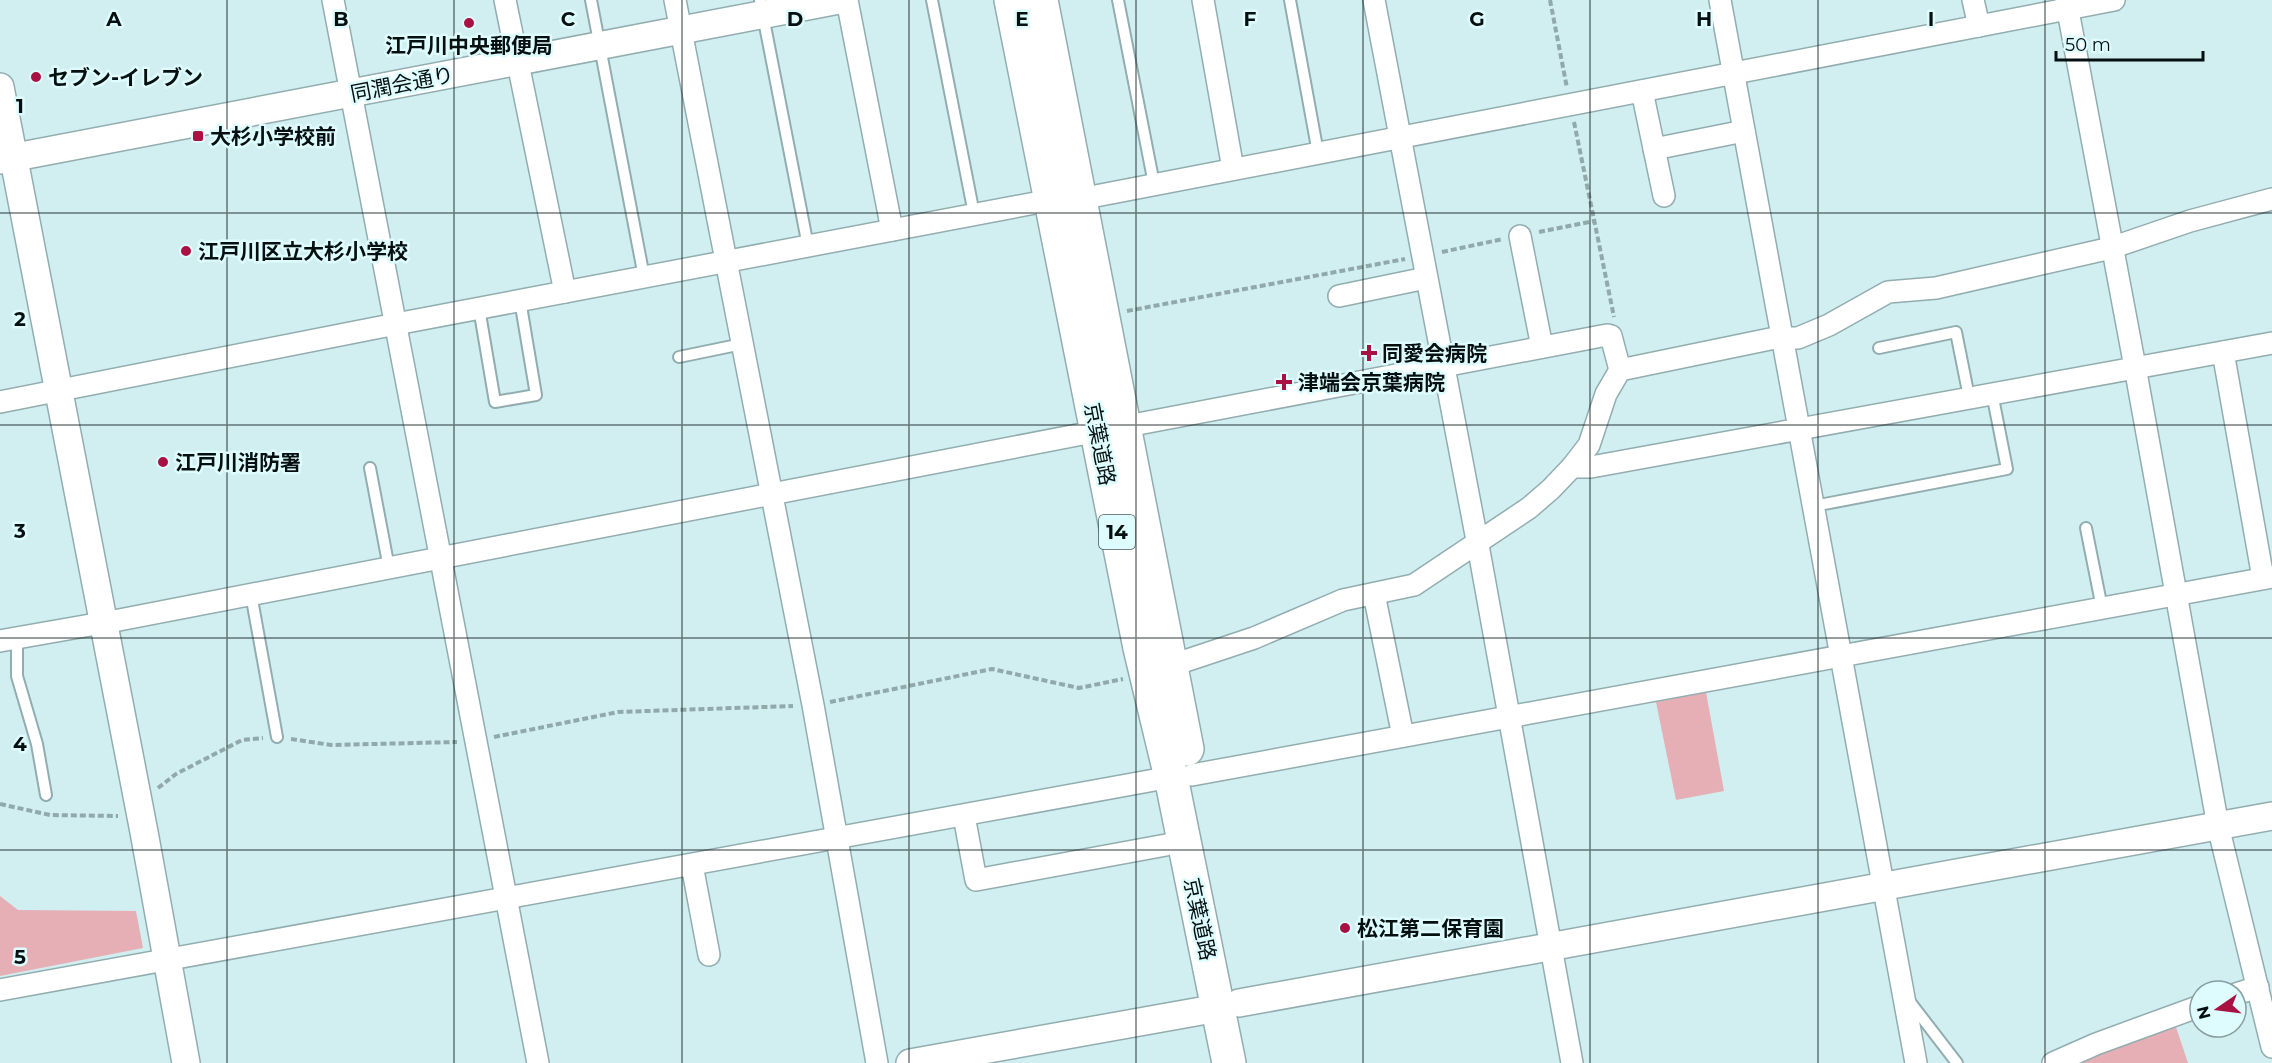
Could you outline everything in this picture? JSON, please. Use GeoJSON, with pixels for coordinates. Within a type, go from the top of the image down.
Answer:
{"type":"FeatureCollection","features":[{"type":"Feature","properties":{"kind":"highway","name":"京葉道路"},"geometry":{"type":"LineString","coordinates":[[1011,0],[1065,199],[1101,316],[1110,429]]}},
{"type":"Feature","properties":{"kind":"highway","name":"京葉道路"},"geometry":{"type":"LineString","coordinates":[[1041,0],[1065,199],[1110,429],[1229,1006],[1252,1063]]}},
{"type":"Feature","properties":{"kind":"highway","name":"京葉道路"},"geometry":{"type":"LineString","coordinates":[[1229,1006],[1229,1063]]}},
{"type":"Feature","properties":{"kind":"street"},"geometry":{"type":"LineString","coordinates":[[333,0],[538,1063]]}},
{"type":"Feature","properties":{"kind":"street"},"geometry":{"type":"LineString","coordinates":[[506,0],[565,292]]}},
{"type":"Feature","properties":{"kind":"street"},"geometry":{"type":"LineString","coordinates":[[675,0],[813,705],[877,1063]]}},
{"type":"Feature","properties":{"kind":"street","name":"同潤会通り"},"geometry":{"type":"LineString","coordinates":[[7,159],[681,31],[762,7],[839,0]]}},
{"type":"Feature","properties":{"kind":"street"},"geometry":{"type":"LineString","coordinates":[[846,0],[891,230]]}},
{"type":"Feature","properties":{"kind":"street"},"geometry":{"type":"LineString","coordinates":[[1203,0],[1233,169]]}},
{"type":"Feature","properties":{"kind":"street"},"geometry":{"type":"LineString","coordinates":[[1374,0],[1510,716],[1572,1063]]}},
{"type":"Feature","properties":{"kind":"street"},"geometry":{"type":"LineString","coordinates":[[1720,0],[1916,1063]]}},
{"type":"Feature","properties":{"kind":"street"},"geometry":{"type":"LineString","coordinates":[[1973,0],[1979,26]]}},
{"type":"Feature","properties":{"kind":"street"},"geometry":{"type":"LineString","coordinates":[[0,402],[974,214],[1154,184],[1642,91],[1979,26],[2067,4],[2114,0]]}},
{"type":"Feature","properties":{"kind":"street"},"geometry":{"type":"LineString","coordinates":[[2067,4],[2218,826],[2272,1047]]}},
{"type":"Feature","properties":{"kind":"street"},"geometry":{"type":"LineString","coordinates":[[0,87],[7,159],[59,392],[186,1063]]}},
{"type":"Feature","properties":{"kind":"street"},"geometry":{"type":"LineString","coordinates":[[1642,91],[1664,196]]}},
{"type":"Feature","properties":{"kind":"street"},"geometry":{"type":"LineString","coordinates":[[1654,149],[1744,131]]}},
{"type":"Feature","properties":{"kind":"street"},"geometry":{"type":"LineString","coordinates":[[1620,370],[1775,338],[1798,338],[1828,325],[1888,292],[1936,288],[2112,248],[2190,221],[2272,199]]}},
{"type":"Feature","properties":{"kind":"street"},"geometry":{"type":"LineString","coordinates":[[1520,236],[1542,347]]}},
{"type":"Feature","properties":{"kind":"street"},"geometry":{"type":"LineString","coordinates":[[1339,296],[1426,278]]}},
{"type":"Feature","properties":{"kind":"street"},"geometry":{"type":"LineString","coordinates":[[8,640],[1542,347],[1611,336],[1620,370],[1606,394],[1588,448],[1551,489],[1529,508],[1414,585],[1343,600],[1254,638],[1158,670]]}},
{"type":"Feature","properties":{"kind":"street"},"geometry":{"type":"LineString","coordinates":[[1572,467],[1591,467],[2272,343]]}},
{"type":"Feature","properties":{"kind":"street"},"geometry":{"type":"LineString","coordinates":[[0,990],[166,958],[837,839],[2267,578],[2223,352]]}},
{"type":"Feature","properties":{"kind":"street"},"geometry":{"type":"LineString","coordinates":[[1374,594],[1403,735]]}},
{"type":"Feature","properties":{"kind":"street"},"geometry":{"type":"LineString","coordinates":[[964,816],[976,880],[1166,845]]}},
{"type":"Feature","properties":{"kind":"street"},"geometry":{"type":"LineString","coordinates":[[910,1063],[2272,816]]}},
{"type":"Feature","properties":{"kind":"street"},"geometry":{"type":"LineString","coordinates":[[692,865],[709,955]]}},
{"type":"Feature","properties":{"kind":"street"},"geometry":{"type":"LineString","coordinates":[[2248,990],[2258,987]]}},
{"type":"Feature","properties":{"kind":"street"},"geometry":{"type":"LineString","coordinates":[[2053,1063],[2096,1044],[2188,1010]]}},
{"type":"Feature","properties":{"kind":"lane"},"geometry":{"type":"LineString","coordinates":[[591,0],[644,277]]}},
{"type":"Feature","properties":{"kind":"lane"},"geometry":{"type":"LineString","coordinates":[[932,0],[974,214]]}},
{"type":"Feature","properties":{"kind":"lane"},"geometry":{"type":"LineString","coordinates":[[1119,0],[1154,184]]}},
{"type":"Feature","properties":{"kind":"lane"},"geometry":{"type":"LineString","coordinates":[[1290,0],[1318,153]]}},
{"type":"Feature","properties":{"kind":"lane"},"geometry":{"type":"LineString","coordinates":[[762,7],[808,246]]}},
{"type":"Feature","properties":{"kind":"lane"},"geometry":{"type":"LineString","coordinates":[[479,308],[495,402],[536,395],[520,300]]}},
{"type":"Feature","properties":{"kind":"lane"},"geometry":{"type":"LineString","coordinates":[[1879,348],[1956,332],[1969,397]]}},
{"type":"Feature","properties":{"kind":"lane"},"geometry":{"type":"LineString","coordinates":[[679,357],[742,344]]}},
{"type":"Feature","properties":{"kind":"lane"},"geometry":{"type":"LineString","coordinates":[[1814,506],[2007,469],[1992,393]]}},
{"type":"Feature","properties":{"kind":"lane"},"geometry":{"type":"LineString","coordinates":[[370,468],[389,568]]}},
{"type":"Feature","properties":{"kind":"lane"},"geometry":{"type":"LineString","coordinates":[[2086,528],[2102,608]]}},
{"type":"Feature","properties":{"kind":"lane"},"geometry":{"type":"LineString","coordinates":[[251,594],[277,737]]}},
{"type":"Feature","properties":{"kind":"lane"},"geometry":{"type":"LineString","coordinates":[[8,640],[37,744],[46,795]]}},
{"type":"Feature","properties":{"kind":"lane"},"geometry":{"type":"LineString","coordinates":[[1904,994],[1957,1063]]}},
{"type":"Feature","properties":{"kind":"path"},"geometry":{"type":"LineString","coordinates":[[1550,0],[1616,327],[1613,341]]}},
{"type":"Feature","properties":{"kind":"path"},"geometry":{"type":"LineString","coordinates":[[1101,316],[1422,256],[1594,221]]}},
{"type":"Feature","properties":{"kind":"path"},"geometry":{"type":"LineString","coordinates":[[0,804],[50,815],[116,816],[139,807],[176,774],[242,740],[277,737],[331,746],[476,741],[618,712],[813,705],[992,669],[1079,688],[1158,670]]}},
{"type":"Feature","properties":{"kind":"shaded area"},"geometry":{"type":"Polygon","coordinates":[[[1706,692],[1724,791],[1676,800],[1656,702],[1706,692]]]}},
{"type":"Feature","properties":{"kind":"shaded area"},"geometry":{"type":"Polygon","coordinates":[[[0,896],[18,910],[136,911],[143,948],[0,976],[0,896]]]}},
{"type":"Feature","properties":{"kind":"shaded area"},"geometry":{"type":"Polygon","coordinates":[[[2175,1024],[2188,1063],[2079,1063],[2175,1024]]]}},
{"type":"Feature","properties":{"kind":"place","name":"江戸川中央郵便局"},"geometry":{"type":"Point","coordinates":[469,23]}},
{"type":"Feature","properties":{"kind":"place","name":"セブン-イレブン"},"geometry":{"type":"Point","coordinates":[36,77]}},
{"type":"Feature","properties":{"kind":"place","name":"大杉小学校前"},"geometry":{"type":"Point","coordinates":[198,136]}},
{"type":"Feature","properties":{"kind":"place","name":"江戸川区立大杉小学校"},"geometry":{"type":"Point","coordinates":[186,251]}},
{"type":"Feature","properties":{"kind":"place","name":"同愛会病院"},"geometry":{"type":"Point","coordinates":[1369,353]}},
{"type":"Feature","properties":{"kind":"place","name":"津端会京葉病院"},"geometry":{"type":"Point","coordinates":[1284,382]}},
{"type":"Feature","properties":{"kind":"place","name":"江戸川消防署"},"geometry":{"type":"Point","coordinates":[163,462]}},
{"type":"Feature","properties":{"kind":"place","name":"松江第二保育園"},"geometry":{"type":"Point","coordinates":[1345,928]}}]}
